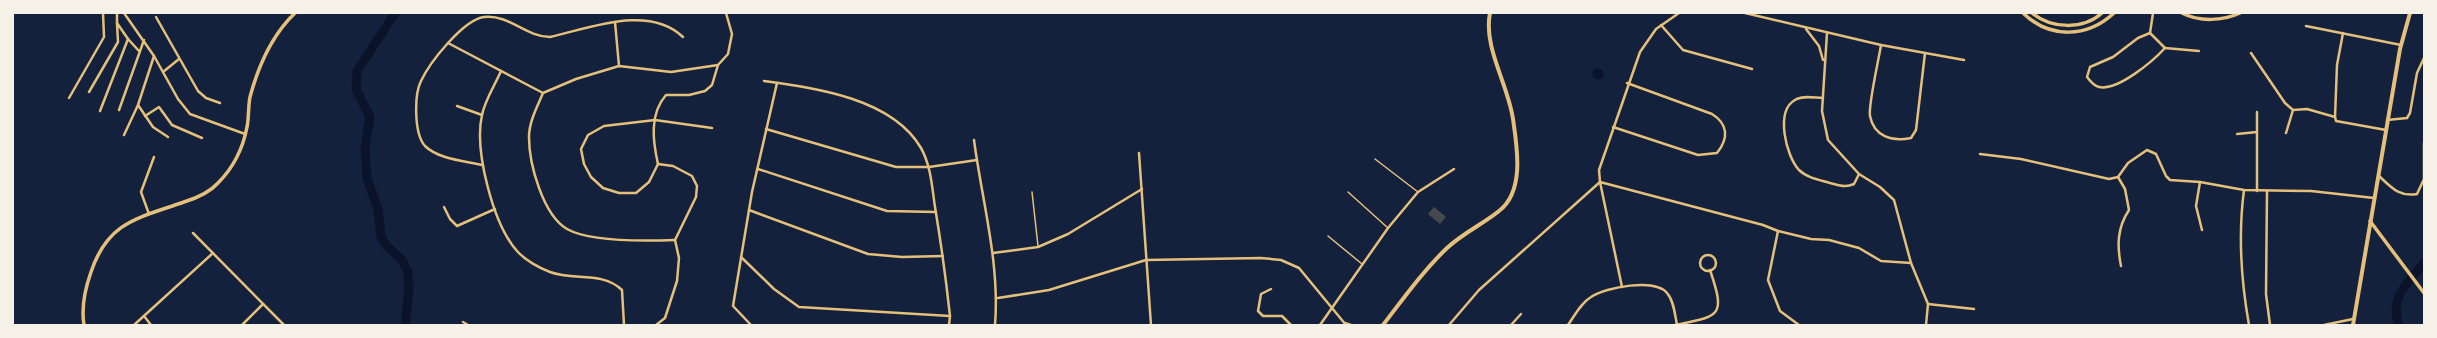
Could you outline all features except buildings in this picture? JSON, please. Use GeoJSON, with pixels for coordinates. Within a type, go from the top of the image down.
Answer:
{"type":"FeatureCollection","features":[{"type":"Feature","properties":{"kind":"main road"},"geometry":{"type":"LineString","coordinates":[[1383,325],[1446,249],[1499,212],[1512,194],[1516,168],[1515,136],[1507,89],[1489,37],[1490,13]]}},
{"type":"Feature","properties":{"kind":"main road"},"geometry":{"type":"LineString","coordinates":[[2353,325],[2387,120],[2401,45],[2410,13]]}},
{"type":"Feature","properties":{"kind":"street"},"geometry":{"type":"LineString","coordinates":[[69,98],[104,37],[102,13]]}},
{"type":"Feature","properties":{"kind":"street"},"geometry":{"type":"LineString","coordinates":[[89,92],[118,42],[118,13]]}},
{"type":"Feature","properties":{"kind":"street"},"geometry":{"type":"LineString","coordinates":[[124,13],[144,40],[178,99],[190,114],[245,134]]}},
{"type":"Feature","properties":{"kind":"street"},"geometry":{"type":"LineString","coordinates":[[84,325],[82,306],[88,281],[103,243],[113,232],[149,214],[205,195],[218,184],[238,156],[245,134],[250,99],[262,62],[283,26],[295,13]]}},
{"type":"Feature","properties":{"kind":"street"},"geometry":{"type":"LineString","coordinates":[[712,128],[655,120],[604,126],[588,135],[581,149],[584,164],[591,177],[603,188],[618,193],[636,193],[649,182],[658,164],[653,141],[655,120],[666,96],[690,95],[705,91],[712,84],[718,66],[728,54],[732,34],[726,13]]}},
{"type":"Feature","properties":{"kind":"street"},"geometry":{"type":"LineString","coordinates":[[1622,287],[1598,170],[1627,83],[1640,52],[1661,25],[1679,13]]}},
{"type":"Feature","properties":{"kind":"street"},"geometry":{"type":"LineString","coordinates":[[1745,13],[1881,45],[1964,60]]}},
{"type":"Feature","properties":{"kind":"street"},"geometry":{"type":"LineString","coordinates":[[2023,13],[2040,26],[2055,31],[2071,33],[2093,28],[2114,13]]}},
{"type":"Feature","properties":{"kind":"street"},"geometry":{"type":"LineString","coordinates":[[2032,13],[2044,20],[2070,26],[2087,22],[2102,13]]}},
{"type":"Feature","properties":{"kind":"street"},"geometry":{"type":"LineString","coordinates":[[2150,33],[2153,13]]}},
{"type":"Feature","properties":{"kind":"street"},"geometry":{"type":"LineString","coordinates":[[2182,13],[2193,18],[2206,19],[2240,13]]}},
{"type":"Feature","properties":{"kind":"street"},"geometry":{"type":"LineString","coordinates":[[482,165],[440,155],[421,142],[417,123],[416,96],[420,81],[448,43],[474,20],[484,17],[502,18],[538,37],[550,37],[615,22],[653,21],[676,30],[683,37]]}},
{"type":"Feature","properties":{"kind":"street"},"geometry":{"type":"LineString","coordinates":[[156,18],[198,91],[206,98],[220,103]]}},
{"type":"Feature","properties":{"kind":"street"},"geometry":{"type":"LineString","coordinates":[[615,22],[619,66]]}},
{"type":"Feature","properties":{"kind":"street"},"geometry":{"type":"LineString","coordinates":[[117,23],[128,39],[139,51]]}},
{"type":"Feature","properties":{"kind":"street"},"geometry":{"type":"LineString","coordinates":[[1661,25],[1683,50],[1752,69]]}},
{"type":"Feature","properties":{"kind":"street"},"geometry":{"type":"LineString","coordinates":[[2306,26],[2401,45]]}},
{"type":"Feature","properties":{"kind":"street"},"geometry":{"type":"LineString","coordinates":[[1805,28],[1819,46],[1824,62]]}},
{"type":"Feature","properties":{"kind":"street"},"geometry":{"type":"LineString","coordinates":[[1827,33],[1824,62],[1823,98],[1824,124],[1828,140],[1859,174],[1880,187],[1894,200],[1911,263],[1928,304],[1926,325]]}},
{"type":"Feature","properties":{"kind":"street"},"geometry":{"type":"LineString","coordinates":[[2150,33],[2138,38],[2113,57],[2090,67],[2088,77],[2092,83],[2099,87],[2120,82],[2154,61],[2165,48]]}},
{"type":"Feature","properties":{"kind":"street"},"geometry":{"type":"LineString","coordinates":[[2150,33],[2165,48],[2199,51]]}},
{"type":"Feature","properties":{"kind":"street"},"geometry":{"type":"LineString","coordinates":[[2335,117],[2337,65],[2343,33]]}},
{"type":"Feature","properties":{"kind":"street"},"geometry":{"type":"LineString","coordinates":[[100,111],[128,39]]}},
{"type":"Feature","properties":{"kind":"street"},"geometry":{"type":"LineString","coordinates":[[119,110],[144,40]]}},
{"type":"Feature","properties":{"kind":"street"},"geometry":{"type":"LineString","coordinates":[[448,43],[543,94]]}},
{"type":"Feature","properties":{"kind":"street"},"geometry":{"type":"LineString","coordinates":[[1881,45],[1870,116],[1879,132],[1887,138],[1899,140],[1911,138],[1916,130],[1925,53]]}},
{"type":"Feature","properties":{"kind":"street"},"geometry":{"type":"LineString","coordinates":[[2251,53],[2285,103],[2293,110],[2307,109],[2335,117],[2340,122],[2386,130]]}},
{"type":"Feature","properties":{"kind":"street"},"geometry":{"type":"LineString","coordinates":[[124,135],[138,105],[154,56]]}},
{"type":"Feature","properties":{"kind":"street"},"geometry":{"type":"LineString","coordinates":[[2387,120],[2407,118],[2410,113],[2417,73],[2424,58]]}},
{"type":"Feature","properties":{"kind":"street"},"geometry":{"type":"LineString","coordinates":[[163,72],[179,60]]}},
{"type":"Feature","properties":{"kind":"street"},"geometry":{"type":"LineString","coordinates":[[675,240],[644,242],[582,234],[568,229],[552,216],[535,170],[529,136],[534,114],[543,94],[576,79],[619,66],[671,72],[718,66]]}},
{"type":"Feature","properties":{"kind":"street"},"geometry":{"type":"LineString","coordinates":[[501,71],[482,114],[479,139],[482,165],[500,225],[517,251],[534,264],[549,272],[564,276],[606,279],[614,283],[622,290],[624,325]]}},
{"type":"Feature","properties":{"kind":"street"},"geometry":{"type":"LineString","coordinates":[[764,81],[826,90],[880,110],[901,126],[921,147],[929,167],[943,256],[950,316],[949,325]]}},
{"type":"Feature","properties":{"kind":"street"},"geometry":{"type":"LineString","coordinates":[[751,325],[733,306],[749,210],[777,83]]}},
{"type":"Feature","properties":{"kind":"street"},"geometry":{"type":"LineString","coordinates":[[1613,127],[1698,154],[1717,153],[1724,144],[1726,134],[1724,126],[1719,118],[1712,114],[1627,83]]}},
{"type":"Feature","properties":{"kind":"street"},"geometry":{"type":"LineString","coordinates":[[1823,98],[1796,99],[1789,105],[1785,118],[1785,141],[1791,158],[1806,175],[1843,186],[1854,184],[1859,174]]}},
{"type":"Feature","properties":{"kind":"street"},"geometry":{"type":"LineString","coordinates":[[138,105],[157,131],[168,137]]}},
{"type":"Feature","properties":{"kind":"street"},"geometry":{"type":"LineString","coordinates":[[457,106],[482,114]]}},
{"type":"Feature","properties":{"kind":"street"},"geometry":{"type":"LineString","coordinates":[[145,116],[159,107],[172,125],[202,138]]}},
{"type":"Feature","properties":{"kind":"street"},"geometry":{"type":"LineString","coordinates":[[2286,133],[2293,110]]}},
{"type":"Feature","properties":{"kind":"street"},"geometry":{"type":"LineString","coordinates":[[2257,112],[2257,191]]}},
{"type":"Feature","properties":{"kind":"street"},"geometry":{"type":"LineString","coordinates":[[766,129],[896,168],[929,167],[977,160]]}},
{"type":"Feature","properties":{"kind":"street"},"geometry":{"type":"LineString","coordinates":[[2238,134],[2257,132]]}},
{"type":"Feature","properties":{"kind":"street"},"geometry":{"type":"LineString","coordinates":[[974,140],[998,298],[996,325]]}},
{"type":"Feature","properties":{"kind":"street"},"geometry":{"type":"LineString","coordinates":[[2378,176],[2398,193],[2407,196],[2417,194],[2424,178],[2424,143]]}},
{"type":"Feature","properties":{"kind":"street"},"geometry":{"type":"LineString","coordinates":[[1980,154],[2021,159],[2109,179],[2118,177],[2128,163],[2142,152],[2150,151],[2156,154],[2167,179],[2200,182],[2244,190],[2311,191],[2374,198]]}},
{"type":"Feature","properties":{"kind":"street"},"geometry":{"type":"LineString","coordinates":[[1139,153],[1150,325]]}},
{"type":"Feature","properties":{"kind":"street"},"geometry":{"type":"LineString","coordinates":[[149,214],[141,192],[154,157]]}},
{"type":"Feature","properties":{"kind":"street"},"geometry":{"type":"LineString","coordinates":[[656,325],[665,318],[677,281],[679,258],[675,240],[696,197],[697,186],[692,176],[674,166],[658,164]]}},
{"type":"Feature","properties":{"kind":"street"},"geometry":{"type":"LineString","coordinates":[[758,169],[887,211],[936,212]]}},
{"type":"Feature","properties":{"kind":"street"},"geometry":{"type":"LineString","coordinates":[[1320,325],[1331,307],[1363,265],[1388,228],[1418,192],[1454,169]]}},
{"type":"Feature","properties":{"kind":"street"},"geometry":{"type":"LineString","coordinates":[[2118,177],[2125,189],[2129,210],[2122,220],[2118,238],[2121,266]]}},
{"type":"Feature","properties":{"kind":"street"},"geometry":{"type":"LineString","coordinates":[[1600,182],[1763,225],[1778,231],[1853,246],[1881,261],[1911,263]]}},
{"type":"Feature","properties":{"kind":"street"},"geometry":{"type":"LineString","coordinates":[[1449,325],[1479,290],[1600,182]]}},
{"type":"Feature","properties":{"kind":"street"},"geometry":{"type":"LineString","coordinates":[[2200,182],[2196,206],[2202,230]]}},
{"type":"Feature","properties":{"kind":"street"},"geometry":{"type":"LineString","coordinates":[[992,253],[1038,247],[1068,234],[1142,188]]}},
{"type":"Feature","properties":{"kind":"street"},"geometry":{"type":"LineString","coordinates":[[2244,190],[2241,213],[2242,273],[2249,325]]}},
{"type":"Feature","properties":{"kind":"street"},"geometry":{"type":"LineString","coordinates":[[2266,191],[2266,294],[2270,325]]}},
{"type":"Feature","properties":{"kind":"street"},"geometry":{"type":"LineString","coordinates":[[444,207],[450,219],[457,226],[495,209]]}},
{"type":"Feature","properties":{"kind":"street"},"geometry":{"type":"LineString","coordinates":[[749,210],[868,254],[902,257],[943,256]]}},
{"type":"Feature","properties":{"kind":"street"},"geometry":{"type":"LineString","coordinates":[[2370,221],[2424,293]]}},
{"type":"Feature","properties":{"kind":"street"},"geometry":{"type":"LineString","coordinates":[[1778,231],[1768,280],[1780,311],[1798,325]]}},
{"type":"Feature","properties":{"kind":"street"},"geometry":{"type":"LineString","coordinates":[[193,233],[284,325]]}},
{"type":"Feature","properties":{"kind":"street"},"geometry":{"type":"LineString","coordinates":[[134,325],[213,253]]}},
{"type":"Feature","properties":{"kind":"street"},"geometry":{"type":"LineString","coordinates":[[1707,255],[1713,256],[1716,261],[1715,267],[1710,270],[1702,268],[1700,263],[1702,258],[1707,255]]}},
{"type":"Feature","properties":{"kind":"street"},"geometry":{"type":"LineString","coordinates":[[741,257],[774,289],[799,307],[950,316]]}},
{"type":"Feature","properties":{"kind":"street"},"geometry":{"type":"LineString","coordinates":[[998,298],[1049,290],[1146,260],[1261,258],[1281,260],[1300,268],[1345,324],[1351,325]]}},
{"type":"Feature","properties":{"kind":"street"},"geometry":{"type":"LineString","coordinates":[[1568,325],[1591,297],[1622,287],[1650,284],[1661,288],[1670,296],[1676,325],[1708,318],[1715,313],[1720,302],[1710,270]]}},
{"type":"Feature","properties":{"kind":"street"},"geometry":{"type":"LineString","coordinates":[[1271,289],[1260,294],[1258,311],[1263,316],[1282,316],[1291,325]]}},
{"type":"Feature","properties":{"kind":"street"},"geometry":{"type":"LineString","coordinates":[[242,325],[263,304]]}},
{"type":"Feature","properties":{"kind":"street"},"geometry":{"type":"LineString","coordinates":[[1928,304],[1974,309]]}},
{"type":"Feature","properties":{"kind":"street"},"geometry":{"type":"LineString","coordinates":[[1511,325],[1521,314]]}},
{"type":"Feature","properties":{"kind":"street"},"geometry":{"type":"LineString","coordinates":[[144,316],[151,325]]}},
{"type":"Feature","properties":{"kind":"street"},"geometry":{"type":"LineString","coordinates":[[2324,325],[2353,320]]}},
{"type":"Feature","properties":{"kind":"street"},"geometry":{"type":"LineString","coordinates":[[463,322],[468,325]]}},
{"type":"Feature","properties":{"kind":"lane"},"geometry":{"type":"LineString","coordinates":[[1375,159],[1418,192]]}},
{"type":"Feature","properties":{"kind":"lane"},"geometry":{"type":"LineString","coordinates":[[1032,192],[1038,247]]}},
{"type":"Feature","properties":{"kind":"lane"},"geometry":{"type":"LineString","coordinates":[[1348,192],[1388,228]]}},
{"type":"Feature","properties":{"kind":"lane"},"geometry":{"type":"LineString","coordinates":[[1328,236],[1363,265]]}},
{"type":"Feature","properties":{"kind":"water"},"geometry":{"type":"Polygon","coordinates":[[[1598,68],[1602,70],[1604,74],[1602,78],[1598,80],[1594,78],[1592,74],[1594,70],[1598,68]]]}},
{"type":"Feature","properties":{"kind":"waterway"},"geometry":{"type":"LineString","coordinates":[[395,13],[357,71],[356,89],[370,117],[365,147],[367,178],[378,209],[381,237],[387,246],[402,260],[408,272],[409,291],[405,325]]}},
{"type":"Feature","properties":{"kind":"waterway"},"geometry":{"type":"LineString","coordinates":[[2399,325],[2396,306],[2401,291],[2424,263]]}}]}
